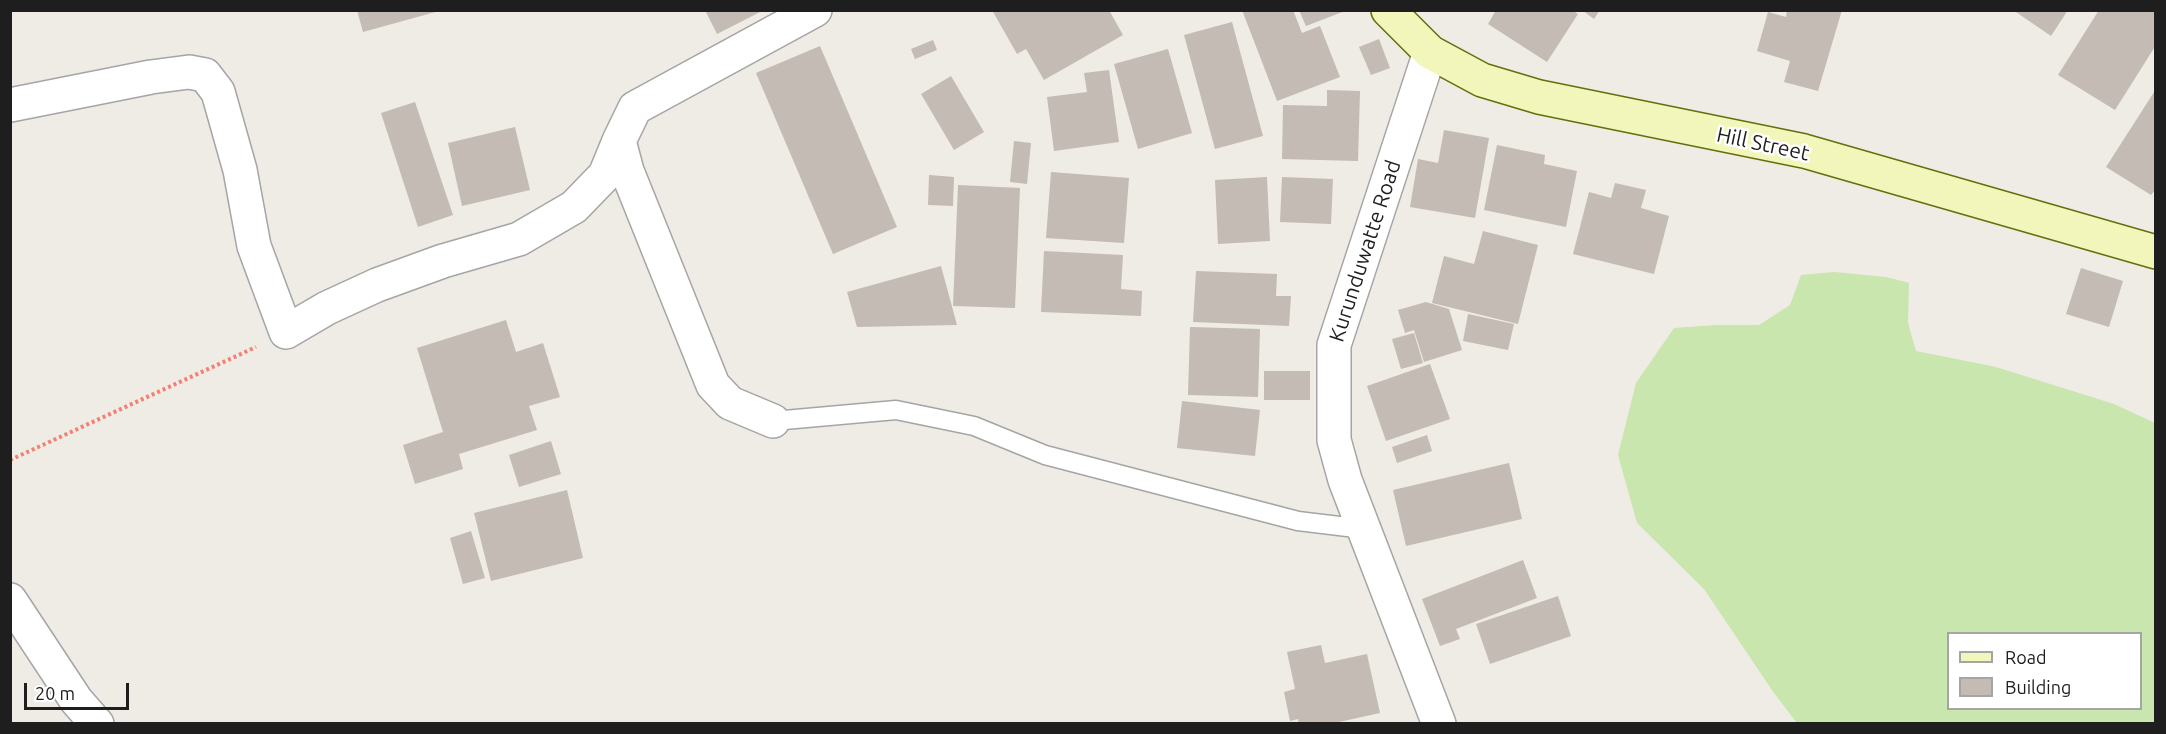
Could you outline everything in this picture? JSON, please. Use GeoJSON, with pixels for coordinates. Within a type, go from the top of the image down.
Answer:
{"type":"FeatureCollection","features":[{"type":"Feature","properties":{"kind":"main road","name":"Hill Street"},"geometry":{"type":"LineString","coordinates":[[1388,10],[1430,52],[1482,80],[1539,97],[1804,151],[2156,252]]}},
{"type":"Feature","properties":{"kind":"street"},"geometry":{"type":"LineString","coordinates":[[10,105],[160,76],[189,72],[205,75],[218,92],[240,170],[254,246],[286,332],[327,308],[377,285],[443,261],[519,238],[574,207],[606,175],[635,108],[815,10]]}},
{"type":"Feature","properties":{"kind":"street","name":"Kurunduwatte Road"},"geometry":{"type":"LineString","coordinates":[[1430,52],[1334,345],[1334,440],[1345,480],[1439,723]]}},
{"type":"Feature","properties":{"kind":"street"},"geometry":{"type":"LineString","coordinates":[[619,141],[627,171],[714,385],[730,402],[773,421]]}},
{"type":"Feature","properties":{"kind":"street"},"geometry":{"type":"LineString","coordinates":[[10,600],[76,700],[97,723]]}},
{"type":"Feature","properties":{"kind":"lane"},"geometry":{"type":"LineString","coordinates":[[773,421],[896,410],[974,426],[1045,455],[1298,521],[1364,529]]}},
{"type":"Feature","properties":{"kind":"path"},"geometry":{"type":"LineString","coordinates":[[10,460],[215,367],[286,332]]}},
{"type":"Feature","properties":{"kind":"green space"},"geometry":{"type":"Polygon","coordinates":[[[1834,272],[1886,277],[1909,283],[1908,323],[1916,351],[1996,367],[2114,404],[2155,423],[2155,723],[1797,723],[1704,589],[1637,523],[1618,455],[1636,383],[1674,328],[1759,325],[1790,305],[1801,275],[1834,272]]]}},
{"type":"Feature","properties":{"kind":"building"},"geometry":{"type":"Polygon","coordinates":[[[357,10],[439,10],[439,11],[363,32],[357,10]]]}},
{"type":"Feature","properties":{"kind":"building"},"geometry":{"type":"Polygon","coordinates":[[[705,10],[764,10],[717,34],[705,10]]]}},
{"type":"Feature","properties":{"kind":"building"},"geometry":{"type":"Polygon","coordinates":[[[992,10],[1109,10],[1123,35],[1044,80],[1026,49],[1017,54],[992,10]]]}},
{"type":"Feature","properties":{"kind":"building"},"geometry":{"type":"Polygon","coordinates":[[[1242,10],[1293,10],[1302,33],[1320,26],[1340,77],[1277,101],[1242,10]]]}},
{"type":"Feature","properties":{"kind":"building"},"geometry":{"type":"Polygon","coordinates":[[[1299,10],[1345,10],[1345,11],[1306,26],[1299,10]]]}},
{"type":"Feature","properties":{"kind":"building"},"geometry":{"type":"Polygon","coordinates":[[[1496,10],[1572,10],[1578,14],[1547,62],[1488,24],[1496,10]]]}},
{"type":"Feature","properties":{"kind":"building"},"geometry":{"type":"Polygon","coordinates":[[[1582,10],[1600,10],[1594,19],[1582,10]]]}},
{"type":"Feature","properties":{"kind":"building"},"geometry":{"type":"Polygon","coordinates":[[[1787,10],[1842,10],[1818,91],[1784,82],[1790,61],[1757,51],[1768,12],[1786,17],[1787,10]]]}},
{"type":"Feature","properties":{"kind":"building"},"geometry":{"type":"Polygon","coordinates":[[[2013,10],[2068,10],[2051,36],[2013,10]]]}},
{"type":"Feature","properties":{"kind":"building"},"geometry":{"type":"Polygon","coordinates":[[[2099,10],[2156,10],[2156,45],[2115,110],[2058,75],[2099,10]]]}},
{"type":"Feature","properties":{"kind":"building"},"geometry":{"type":"Polygon","coordinates":[[[1232,22],[1263,136],[1215,149],[1184,35],[1232,22]]]}},
{"type":"Feature","properties":{"kind":"building"},"geometry":{"type":"Polygon","coordinates":[[[1379,39],[1390,68],[1371,75],[1359,47],[1379,39]]]}},
{"type":"Feature","properties":{"kind":"building"},"geometry":{"type":"Polygon","coordinates":[[[933,40],[937,50],[915,59],[911,49],[933,40]]]}},
{"type":"Feature","properties":{"kind":"building"},"geometry":{"type":"Polygon","coordinates":[[[820,46],[897,227],[833,254],[756,73],[820,46]]]}},
{"type":"Feature","properties":{"kind":"building"},"geometry":{"type":"Polygon","coordinates":[[[1168,49],[1192,133],[1138,149],[1114,64],[1168,49]]]}},
{"type":"Feature","properties":{"kind":"building"},"geometry":{"type":"Polygon","coordinates":[[[1109,70],[1119,142],[1054,151],[1047,97],[1087,92],[1084,73],[1109,70]]]}},
{"type":"Feature","properties":{"kind":"building"},"geometry":{"type":"Polygon","coordinates":[[[951,76],[984,132],[954,150],[921,94],[951,76]]]}},
{"type":"Feature","properties":{"kind":"building"},"geometry":{"type":"Polygon","coordinates":[[[2156,89],[2156,189],[2151,195],[2106,167],[2156,89]]]}},
{"type":"Feature","properties":{"kind":"building"},"geometry":{"type":"Polygon","coordinates":[[[1327,90],[1360,91],[1358,161],[1282,159],[1283,105],[1327,106],[1327,90]]]}},
{"type":"Feature","properties":{"kind":"building"},"geometry":{"type":"Polygon","coordinates":[[[415,102],[453,215],[418,227],[381,113],[415,102]]]}},
{"type":"Feature","properties":{"kind":"building"},"geometry":{"type":"Polygon","coordinates":[[[515,127],[530,190],[462,206],[448,143],[515,127]]]}},
{"type":"Feature","properties":{"kind":"building"},"geometry":{"type":"Polygon","coordinates":[[[1444,130],[1489,138],[1475,218],[1410,207],[1418,159],[1438,163],[1444,130]]]}},
{"type":"Feature","properties":{"kind":"building"},"geometry":{"type":"Polygon","coordinates":[[[1014,141],[1031,143],[1027,184],[1010,182],[1014,141]]]}},
{"type":"Feature","properties":{"kind":"building"},"geometry":{"type":"Polygon","coordinates":[[[1497,145],[1545,155],[1544,164],[1577,171],[1566,227],[1484,210],[1497,145]]]}},
{"type":"Feature","properties":{"kind":"building"},"geometry":{"type":"Polygon","coordinates":[[[1051,172],[1129,178],[1124,243],[1046,238],[1051,172]]]}},
{"type":"Feature","properties":{"kind":"building"},"geometry":{"type":"Polygon","coordinates":[[[929,175],[954,177],[953,206],[928,205],[929,175]]]}},
{"type":"Feature","properties":{"kind":"building"},"geometry":{"type":"Polygon","coordinates":[[[1267,177],[1270,241],[1218,244],[1215,180],[1267,177]]]}},
{"type":"Feature","properties":{"kind":"building"},"geometry":{"type":"Polygon","coordinates":[[[1282,177],[1333,179],[1331,224],[1280,222],[1282,177]]]}},
{"type":"Feature","properties":{"kind":"building"},"geometry":{"type":"Polygon","coordinates":[[[1615,183],[1646,190],[1641,208],[1669,216],[1654,274],[1573,254],[1589,192],[1611,198],[1615,183]]]}},
{"type":"Feature","properties":{"kind":"building"},"geometry":{"type":"Polygon","coordinates":[[[958,185],[1020,188],[1015,308],[953,306],[958,185]]]}},
{"type":"Feature","properties":{"kind":"building"},"geometry":{"type":"Polygon","coordinates":[[[1483,231],[1538,245],[1518,324],[1432,303],[1444,256],[1474,264],[1483,231]]]}},
{"type":"Feature","properties":{"kind":"building"},"geometry":{"type":"Polygon","coordinates":[[[1044,251],[1123,255],[1121,289],[1142,291],[1141,316],[1041,312],[1044,251]]]}},
{"type":"Feature","properties":{"kind":"building"},"geometry":{"type":"Polygon","coordinates":[[[941,266],[957,325],[857,327],[847,292],[941,266]]]}},
{"type":"Feature","properties":{"kind":"building"},"geometry":{"type":"Polygon","coordinates":[[[2081,268],[2123,281],[2109,327],[2066,314],[2081,268]]]}},
{"type":"Feature","properties":{"kind":"building"},"geometry":{"type":"Polygon","coordinates":[[[1196,271],[1277,274],[1276,296],[1291,296],[1289,326],[1193,322],[1196,271]]]}},
{"type":"Feature","properties":{"kind":"building"},"geometry":{"type":"Polygon","coordinates":[[[1426,302],[1449,309],[1462,350],[1424,362],[1414,330],[1405,333],[1398,310],[1426,302]]]}},
{"type":"Feature","properties":{"kind":"building"},"geometry":{"type":"Polygon","coordinates":[[[1468,314],[1514,324],[1508,350],[1463,341],[1468,314]]]}},
{"type":"Feature","properties":{"kind":"building"},"geometry":{"type":"Polygon","coordinates":[[[506,320],[516,352],[543,343],[560,397],[529,406],[537,430],[459,454],[463,469],[415,484],[403,445],[443,432],[417,348],[506,320]]]}},
{"type":"Feature","properties":{"kind":"building"},"geometry":{"type":"Polygon","coordinates":[[[1190,327],[1260,329],[1258,397],[1188,395],[1190,327]]]}},
{"type":"Feature","properties":{"kind":"building"},"geometry":{"type":"Polygon","coordinates":[[[1414,333],[1423,363],[1401,369],[1392,339],[1414,333]]]}},
{"type":"Feature","properties":{"kind":"building"},"geometry":{"type":"Polygon","coordinates":[[[1430,364],[1450,419],[1386,441],[1367,386],[1430,364]]]}},
{"type":"Feature","properties":{"kind":"building"},"geometry":{"type":"Polygon","coordinates":[[[1264,371],[1310,371],[1310,400],[1264,400],[1264,371]]]}},
{"type":"Feature","properties":{"kind":"building"},"geometry":{"type":"Polygon","coordinates":[[[1182,401],[1260,410],[1255,456],[1177,448],[1182,401]]]}},
{"type":"Feature","properties":{"kind":"building"},"geometry":{"type":"Polygon","coordinates":[[[1427,435],[1432,451],[1397,463],[1392,447],[1427,435]]]}},
{"type":"Feature","properties":{"kind":"building"},"geometry":{"type":"Polygon","coordinates":[[[551,441],[561,474],[519,487],[509,455],[551,441]]]}},
{"type":"Feature","properties":{"kind":"building"},"geometry":{"type":"Polygon","coordinates":[[[1509,463],[1522,519],[1406,546],[1393,490],[1509,463]]]}},
{"type":"Feature","properties":{"kind":"building"},"geometry":{"type":"Polygon","coordinates":[[[567,490],[583,558],[491,581],[474,513],[567,490]]]}},
{"type":"Feature","properties":{"kind":"building"},"geometry":{"type":"Polygon","coordinates":[[[471,531],[485,578],[463,584],[450,538],[471,531]]]}},
{"type":"Feature","properties":{"kind":"building"},"geometry":{"type":"Polygon","coordinates":[[[1523,560],[1537,598],[1456,629],[1460,639],[1440,646],[1422,599],[1523,560]]]}},
{"type":"Feature","properties":{"kind":"building"},"geometry":{"type":"Polygon","coordinates":[[[1558,596],[1571,636],[1490,664],[1476,624],[1558,596]]]}},
{"type":"Feature","properties":{"kind":"building"},"geometry":{"type":"Polygon","coordinates":[[[1321,645],[1325,663],[1367,654],[1380,713],[1330,724],[1299,724],[1298,719],[1290,721],[1284,692],[1295,689],[1287,652],[1321,645]]]}}]}
